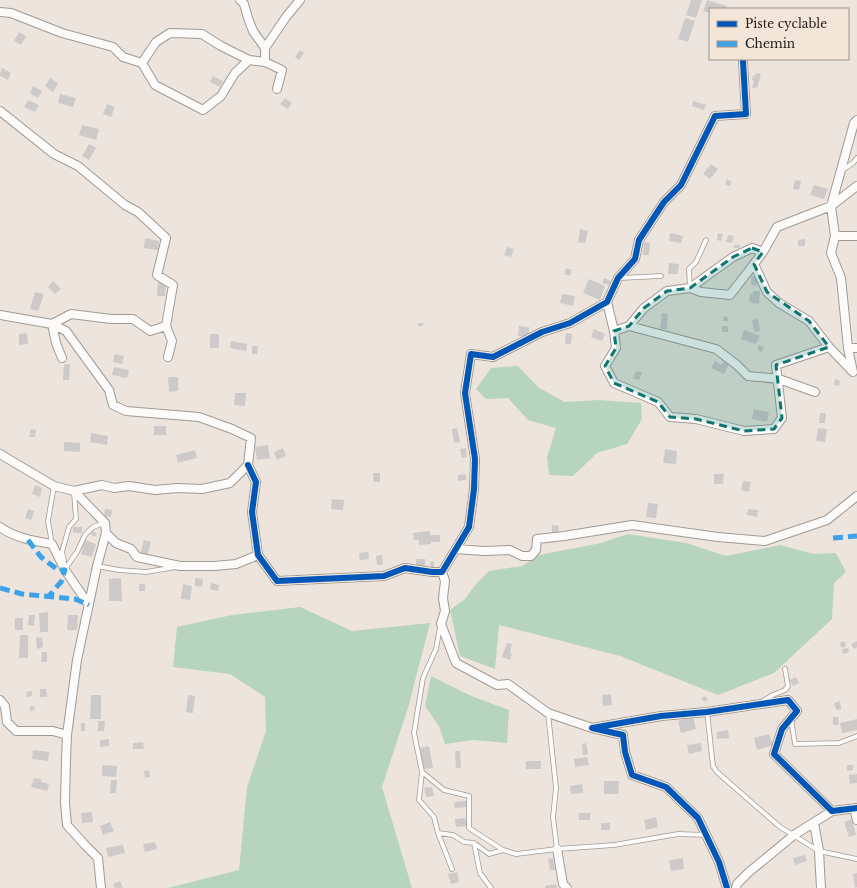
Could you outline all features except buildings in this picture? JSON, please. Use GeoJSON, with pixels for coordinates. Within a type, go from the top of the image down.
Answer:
{"type":"FeatureCollection","features":[{"type":"Feature","properties":{"kind":"street"},"geometry":{"type":"LineString","coordinates":[[240,0],[244,4],[253,31],[265,48]]}},
{"type":"Feature","properties":{"kind":"street"},"geometry":{"type":"LineString","coordinates":[[265,62],[265,48],[286,17],[300,0]]}},
{"type":"Feature","properties":{"kind":"street"},"geometry":{"type":"LineString","coordinates":[[0,12],[11,13],[62,33],[113,47],[123,57],[142,63],[155,86],[203,110],[220,96],[235,73],[249,60]]}},
{"type":"Feature","properties":{"kind":"street"},"geometry":{"type":"LineString","coordinates":[[142,63],[156,42],[170,33],[202,34],[221,46],[249,60],[265,62],[282,70],[277,89]]}},
{"type":"Feature","properties":{"kind":"street"},"geometry":{"type":"LineString","coordinates":[[727,888],[719,862],[698,818],[666,787],[632,776],[625,752],[623,735],[592,728],[548,713],[508,684],[497,684],[456,663],[440,624],[445,611],[443,598],[445,581],[442,572],[469,527],[474,489],[474,459],[465,393],[472,354],[493,357],[542,332],[570,323],[607,302],[618,278],[636,259],[639,240],[664,202],[680,185],[715,116],[746,114],[743,61]]}},
{"type":"Feature","properties":{"kind":"street"},"geometry":{"type":"LineString","coordinates":[[0,111],[54,154],[78,166],[125,205],[138,212],[166,238],[157,275],[173,285],[166,326],[172,341],[168,357]]}},
{"type":"Feature","properties":{"kind":"street"},"geometry":{"type":"LineString","coordinates":[[855,375],[848,348],[841,278],[831,253],[835,236],[831,206],[854,123],[857,120]]}},
{"type":"Feature","properties":{"kind":"street"},"geometry":{"type":"LineString","coordinates":[[614,331],[629,326],[644,308],[667,291],[690,288],[701,292],[730,294],[763,252],[777,227],[831,206],[857,186]]}},
{"type":"Feature","properties":{"kind":"street"},"geometry":{"type":"LineString","coordinates":[[835,236],[857,236]]}},
{"type":"Feature","properties":{"kind":"street"},"geometry":{"type":"LineString","coordinates":[[690,288],[733,257],[752,248],[763,252]]}},
{"type":"Feature","properties":{"kind":"street"},"geometry":{"type":"LineString","coordinates":[[754,264],[767,292],[779,302],[809,321],[829,348],[855,375]]}},
{"type":"Feature","properties":{"kind":"street"},"geometry":{"type":"LineString","coordinates":[[607,302],[614,331],[616,348],[605,366],[614,383],[658,402],[670,417],[696,419],[744,431],[774,429],[782,418],[779,379],[776,364],[829,348]]}},
{"type":"Feature","properties":{"kind":"street"},"geometry":{"type":"LineString","coordinates":[[52,324],[71,314],[111,319],[134,319],[150,331],[166,326]]}},
{"type":"Feature","properties":{"kind":"street"},"geometry":{"type":"LineString","coordinates":[[0,315],[52,324],[66,331],[109,390],[113,405],[126,411],[200,417],[232,428],[251,438],[248,465],[256,482],[252,512],[258,555],[277,581],[384,576],[405,568],[442,572]]}},
{"type":"Feature","properties":{"kind":"street"},"geometry":{"type":"LineString","coordinates":[[52,324],[56,342],[62,358]]}},
{"type":"Feature","properties":{"kind":"street"},"geometry":{"type":"LineString","coordinates":[[629,326],[716,349],[737,365],[748,376],[779,379],[815,392]]}},
{"type":"Feature","properties":{"kind":"street"},"geometry":{"type":"LineString","coordinates":[[848,348],[857,348]]}},
{"type":"Feature","properties":{"kind":"street"},"geometry":{"type":"LineString","coordinates":[[0,454],[54,486],[74,491],[102,485],[114,488],[129,486],[155,490],[177,488],[202,489],[230,483],[248,465]]}},
{"type":"Feature","properties":{"kind":"street"},"geometry":{"type":"LineString","coordinates":[[74,491],[105,523],[106,533],[77,660],[68,735],[65,803],[68,825],[85,846],[98,858],[101,888]]}},
{"type":"Feature","properties":{"kind":"street"},"geometry":{"type":"LineString","coordinates":[[456,549],[484,551],[510,550],[522,556],[531,556],[536,550],[537,539],[632,525],[765,542],[826,520],[857,496]]}},
{"type":"Feature","properties":{"kind":"street"},"geometry":{"type":"LineString","coordinates":[[0,527],[28,540],[52,544],[65,570],[89,605]]}},
{"type":"Feature","properties":{"kind":"street"},"geometry":{"type":"LineString","coordinates":[[106,533],[116,543],[131,549],[137,557],[180,566],[214,566],[236,564],[258,555]]}},
{"type":"Feature","properties":{"kind":"street"},"geometry":{"type":"LineString","coordinates":[[0,700],[5,706],[7,722],[16,731],[53,731],[68,735]]}},
{"type":"Feature","properties":{"kind":"street"},"geometry":{"type":"LineString","coordinates":[[592,728],[660,716],[707,712],[788,700],[797,711],[782,729],[774,754],[832,811]]}},
{"type":"Feature","properties":{"kind":"street"},"geometry":{"type":"LineString","coordinates":[[736,888],[737,884],[749,872],[794,835],[832,811],[855,808],[857,820]]}},
{"type":"Feature","properties":{"kind":"street"},"geometry":{"type":"LineString","coordinates":[[814,823],[819,851],[821,888]]}},
{"type":"Feature","properties":{"kind":"street"},"geometry":{"type":"LineString","coordinates":[[557,848],[563,884],[567,888]]}},
{"type":"Feature","properties":{"kind":"lane"},"geometry":{"type":"LineString","coordinates":[[841,171],[853,163],[857,158]]}},
{"type":"Feature","properties":{"kind":"lane"},"geometry":{"type":"LineString","coordinates":[[690,288],[689,269],[696,262],[706,240]]}},
{"type":"Feature","properties":{"kind":"lane"},"geometry":{"type":"LineString","coordinates":[[618,278],[661,276]]}},
{"type":"Feature","properties":{"kind":"lane"},"geometry":{"type":"LineString","coordinates":[[54,486],[48,520],[52,544],[62,552]]}},
{"type":"Feature","properties":{"kind":"lane"},"geometry":{"type":"LineString","coordinates":[[65,570],[62,552],[69,527],[76,519],[74,491]]}},
{"type":"Feature","properties":{"kind":"lane"},"geometry":{"type":"LineString","coordinates":[[65,570],[78,552],[85,535],[93,527],[105,523]]}},
{"type":"Feature","properties":{"kind":"lane"},"geometry":{"type":"LineString","coordinates":[[98,566],[119,570],[146,572],[180,566]]}},
{"type":"Feature","properties":{"kind":"lane"},"geometry":{"type":"LineString","coordinates":[[440,624],[436,649],[423,678],[414,733],[422,772],[420,800],[434,818],[438,833],[452,869]]}},
{"type":"Feature","properties":{"kind":"lane"},"geometry":{"type":"LineString","coordinates":[[756,705],[773,694],[785,690],[788,686],[785,669]]}},
{"type":"Feature","properties":{"kind":"lane"},"geometry":{"type":"LineString","coordinates":[[707,712],[713,766],[717,772],[780,827],[819,851],[857,859]]}},
{"type":"Feature","properties":{"kind":"lane"},"geometry":{"type":"LineString","coordinates":[[548,713],[556,788],[553,817],[557,848]]}},
{"type":"Feature","properties":{"kind":"lane"},"geometry":{"type":"LineString","coordinates":[[790,719],[795,744],[839,743],[857,736]]}},
{"type":"Feature","properties":{"kind":"lane"},"geometry":{"type":"LineString","coordinates":[[422,772],[444,790],[469,796],[469,828],[503,850],[516,854],[557,848],[614,845],[678,834],[706,835]]}},
{"type":"Feature","properties":{"kind":"lane"},"geometry":{"type":"LineString","coordinates":[[438,833],[453,835],[464,842],[474,843],[490,854],[503,850]]}},
{"type":"Feature","properties":{"kind":"lane"},"geometry":{"type":"LineString","coordinates":[[474,843],[480,873],[491,888]]}},
{"type":"Feature","properties":{"kind":"highlighted area"},"geometry":{"type":"Polygon","coordinates":[[[752,248],[763,252],[754,264],[767,292],[809,321],[829,347],[776,365],[782,418],[774,429],[744,431],[696,419],[670,417],[658,402],[614,383],[605,366],[616,348],[614,331],[629,326],[644,308],[667,291],[690,288],[733,257],[752,248]]]}},
{"type":"Feature","properties":{"kind":"green space"},"geometry":{"type":"Polygon","coordinates":[[[518,366],[539,388],[565,402],[599,400],[641,403],[642,419],[627,444],[597,453],[573,476],[549,475],[547,457],[556,428],[528,420],[508,398],[486,399],[476,389],[491,368],[518,366]]]}},
{"type":"Feature","properties":{"kind":"green space"},"geometry":{"type":"Polygon","coordinates":[[[628,534],[686,543],[726,556],[780,545],[814,554],[836,553],[846,572],[834,583],[832,619],[774,673],[718,695],[620,656],[499,625],[495,669],[460,656],[450,610],[465,599],[476,584],[489,571],[522,566],[539,555],[601,543],[628,534]]]}},
{"type":"Feature","properties":{"kind":"green space"},"geometry":{"type":"Polygon","coordinates":[[[300,607],[352,631],[430,623],[408,708],[382,787],[412,888],[168,888],[239,870],[247,787],[266,731],[265,697],[230,674],[173,667],[177,627],[232,615],[300,607]]]}},
{"type":"Feature","properties":{"kind":"green space"},"geometry":{"type":"Polygon","coordinates":[[[431,676],[469,695],[509,710],[507,743],[473,740],[445,744],[439,726],[425,706],[431,676]]]}},
{"type":"Feature","properties":{"kind":"marked path"},"geometry":{"type":"LineString","coordinates":[[833,538],[857,536]]}},
{"type":"Feature","properties":{"kind":"marked path"},"geometry":{"type":"LineString","coordinates":[[28,540],[41,557],[58,570],[65,570],[61,582],[49,596]]}},
{"type":"Feature","properties":{"kind":"marked path"},"geometry":{"type":"LineString","coordinates":[[0,588],[22,594],[75,599],[89,605]]}},
{"type":"Feature","properties":{"kind":"cycle path"},"geometry":{"type":"LineString","coordinates":[[248,465],[256,482],[252,512],[258,555],[277,581],[384,576],[405,568],[442,572],[469,527],[474,489],[475,459],[465,393],[471,354],[493,357],[542,332],[570,323],[607,302],[618,278],[635,259],[639,240],[664,202],[681,185],[715,116],[746,114],[743,61]]}},
{"type":"Feature","properties":{"kind":"cycle path"},"geometry":{"type":"LineString","coordinates":[[727,888],[719,862],[698,818],[666,787],[632,775],[625,752],[623,735],[592,728],[661,716],[707,712],[788,700],[797,711],[782,729],[774,754],[832,811],[857,808]]}}]}
